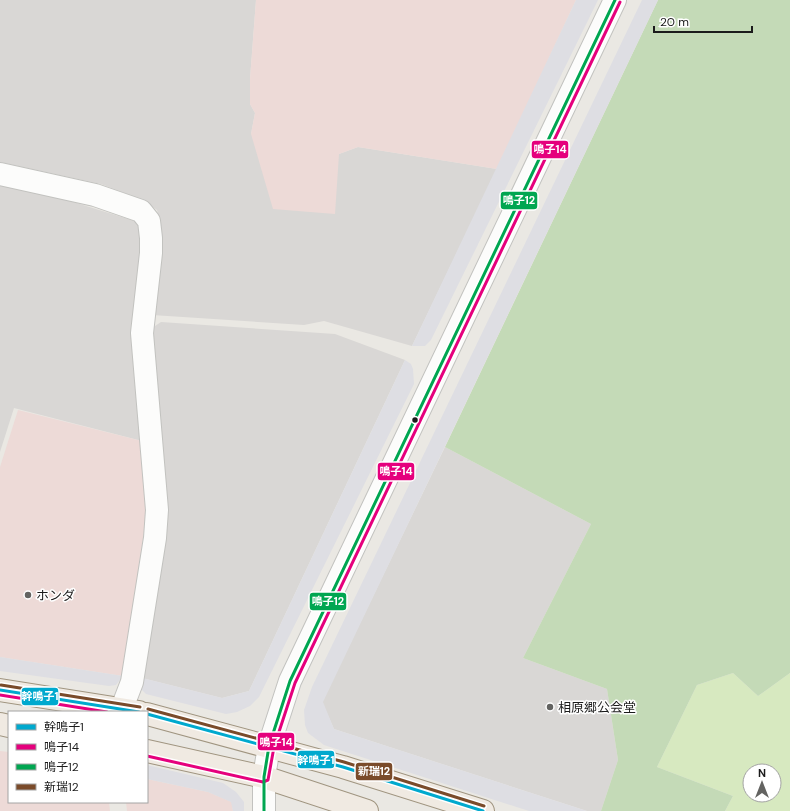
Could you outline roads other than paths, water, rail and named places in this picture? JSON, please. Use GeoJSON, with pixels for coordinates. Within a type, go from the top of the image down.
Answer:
{"type":"FeatureCollection","features":[{"type":"Feature","properties":{"kind":"main road"},"geometry":{"type":"LineString","coordinates":[[0,690],[131,710]]}},
{"type":"Feature","properties":{"kind":"main road"},"geometry":{"type":"LineString","coordinates":[[148,714],[269,746],[483,811]]}},
{"type":"Feature","properties":{"kind":"main road"},"geometry":{"type":"LineString","coordinates":[[148,751],[264,777],[367,811]]}},
{"type":"Feature","properties":{"kind":"street"},"geometry":{"type":"LineString","coordinates":[[264,811],[264,777],[269,746],[290,681],[615,0]]}},
{"type":"Feature","properties":{"kind":"street"},"geometry":{"type":"LineString","coordinates":[[0,174],[95,195],[141,211],[149,221],[151,253],[142,333],[157,510],[155,538],[132,682],[131,710]]}},
{"type":"Feature","properties":{"kind":"place","name":"ホンダ"},"geometry":{"type":"Point","coordinates":[28,595]}},
{"type":"Feature","properties":{"kind":"place","name":"相原郷公会堂"},"geometry":{"type":"Point","coordinates":[550,707]}}]}
